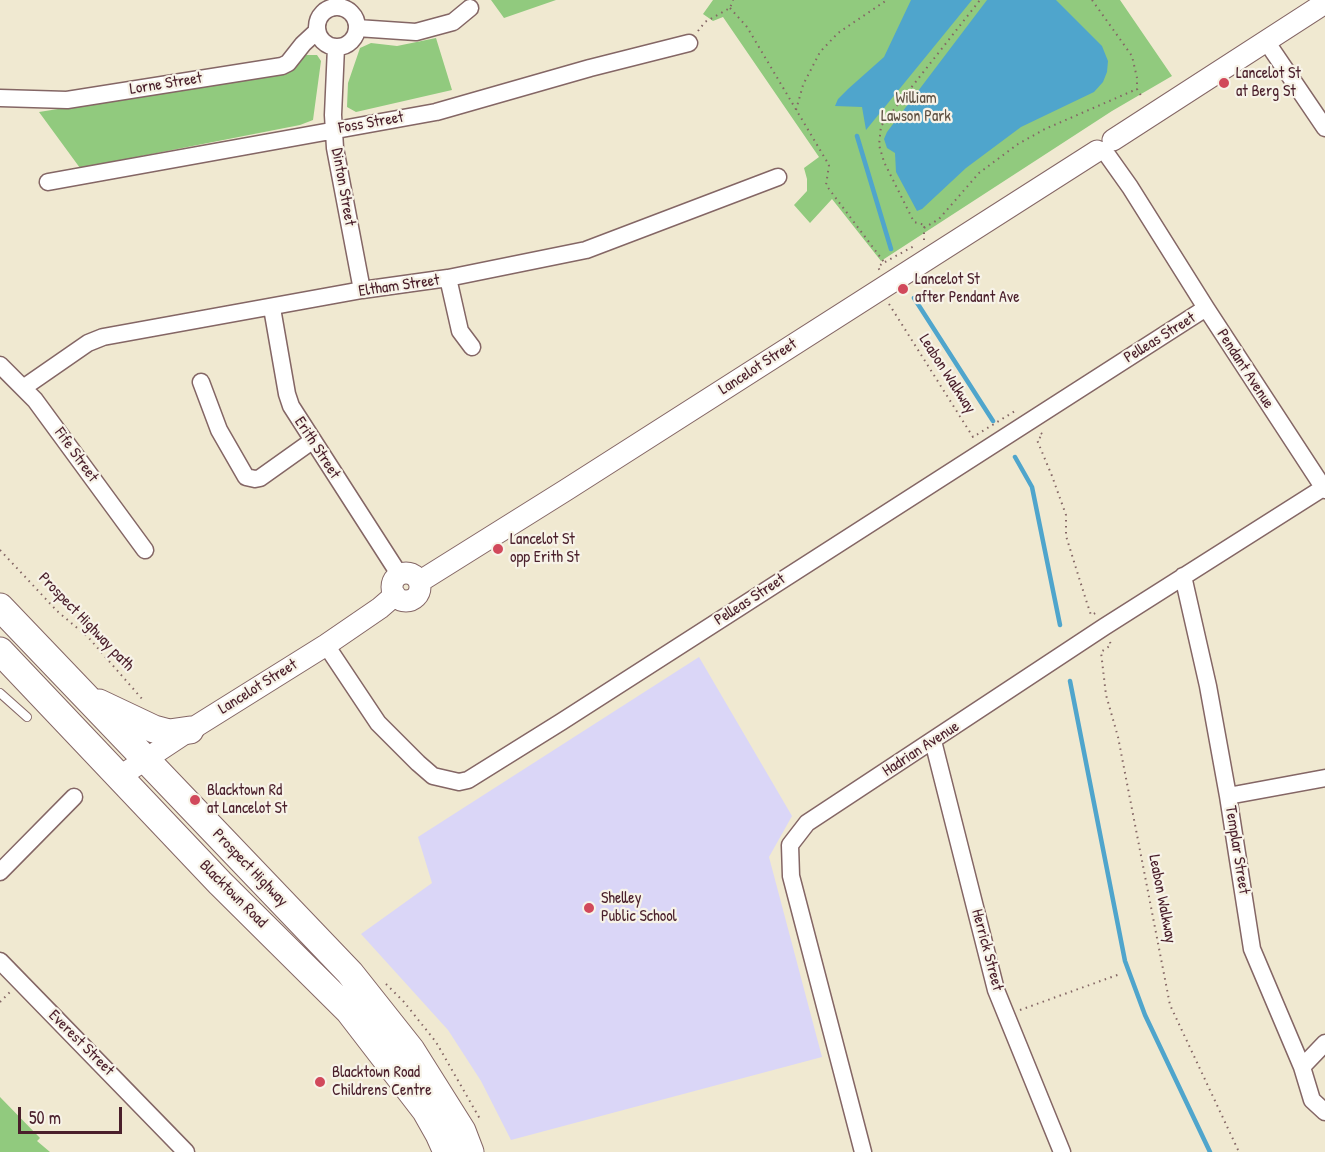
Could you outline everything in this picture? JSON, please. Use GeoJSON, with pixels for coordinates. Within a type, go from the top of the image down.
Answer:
{"type":"FeatureCollection","features":[{"type":"Feature","properties":{"kind":"main road","name":"Prospect Highway"},"geometry":{"type":"LineString","coordinates":[[0,607],[350,973],[411,1050],[462,1131],[470,1152]]}},
{"type":"Feature","properties":{"kind":"main road","name":"Blacktown Road"},"geometry":{"type":"LineString","coordinates":[[0,651],[220,883],[349,1011],[426,1111],[447,1152]]}},
{"type":"Feature","properties":{"kind":"main road"},"geometry":{"type":"LineString","coordinates":[[87,697],[154,729],[169,733],[190,730]]}},
{"type":"Feature","properties":{"kind":"street"},"geometry":{"type":"LineString","coordinates":[[334,3],[351,12],[357,28],[356,34],[348,44],[336,47],[324,42],[317,32],[319,18],[334,3]]}},
{"type":"Feature","properties":{"kind":"street","name":"Lancelot Street"},"geometry":{"type":"LineString","coordinates":[[397,585],[400,599],[411,600],[418,593],[419,582],[1106,149],[1325,3]]}},
{"type":"Feature","properties":{"kind":"street"},"geometry":{"type":"LineString","coordinates":[[357,28],[416,32],[453,22],[470,8]]}},
{"type":"Feature","properties":{"kind":"street","name":"Lorne Street"},"geometry":{"type":"LineString","coordinates":[[0,98],[67,100],[282,66],[288,63],[303,44],[317,32]]}},
{"type":"Feature","properties":{"kind":"street"},"geometry":{"type":"LineString","coordinates":[[1266,41],[1325,128]]}},
{"type":"Feature","properties":{"kind":"street","name":"Foss Street"},"geometry":{"type":"LineString","coordinates":[[48,182],[436,112],[590,68],[689,43]]}},
{"type":"Feature","properties":{"kind":"street","name":"Dinton Street"},"geometry":{"type":"LineString","coordinates":[[336,47],[335,148],[362,290]]}},
{"type":"Feature","properties":{"kind":"street","name":"Pendant Avenue"},"geometry":{"type":"LineString","coordinates":[[1106,149],[1324,489]]}},
{"type":"Feature","properties":{"kind":"street","name":"Eltham Street"},"geometry":{"type":"LineString","coordinates":[[23,388],[95,340],[362,290],[448,278],[586,250],[778,177]]}},
{"type":"Feature","properties":{"kind":"street"},"geometry":{"type":"LineString","coordinates":[[448,278],[460,331],[472,347]]}},
{"type":"Feature","properties":{"kind":"street","name":"Erith Street"},"geometry":{"type":"LineString","coordinates":[[272,308],[287,394],[295,414],[397,585]]}},
{"type":"Feature","properties":{"kind":"street","name":"Pelleas Street"},"geometry":{"type":"LineString","coordinates":[[326,645],[378,723],[418,763],[433,776],[459,782],[468,780],[1206,308]]}},
{"type":"Feature","properties":{"kind":"street","name":"Fife Street"},"geometry":{"type":"LineString","coordinates":[[0,365],[35,400],[145,550]]}},
{"type":"Feature","properties":{"kind":"street"},"geometry":{"type":"LineString","coordinates":[[201,382],[223,438],[243,474],[250,479],[260,478],[312,441]]}},
{"type":"Feature","properties":{"kind":"street","name":"Hadrian Avenue"},"geometry":{"type":"LineString","coordinates":[[863,1152],[791,876],[790,845],[807,823],[1183,576],[1324,489]]}},
{"type":"Feature","properties":{"kind":"street","name":"Templar Street"},"geometry":{"type":"LineString","coordinates":[[1183,576],[1208,686],[1252,950],[1302,1067],[1312,1100],[1325,1112]]}},
{"type":"Feature","properties":{"kind":"street","name":"Lancelot Street"},"geometry":{"type":"LineString","coordinates":[[119,777],[380,608],[397,585]]}},
{"type":"Feature","properties":{"kind":"street","name":"Herrick Street"},"geometry":{"type":"LineString","coordinates":[[933,741],[996,990],[1062,1152]]}},
{"type":"Feature","properties":{"kind":"street"},"geometry":{"type":"LineString","coordinates":[[1228,796],[1325,778]]}},
{"type":"Feature","properties":{"kind":"street"},"geometry":{"type":"LineString","coordinates":[[0,872],[74,797]]}},
{"type":"Feature","properties":{"kind":"street","name":"Everest Street"},"geometry":{"type":"LineString","coordinates":[[0,961],[186,1152]]}},
{"type":"Feature","properties":{"kind":"street"},"geometry":{"type":"LineString","coordinates":[[1302,1067],[1325,1044]]}},
{"type":"Feature","properties":{"kind":"lane"},"geometry":{"type":"LineString","coordinates":[[0,693],[27,717]]}},
{"type":"Feature","properties":{"kind":"path"},"geometry":{"type":"LineString","coordinates":[[689,43],[705,22],[730,8],[733,0]]}},
{"type":"Feature","properties":{"kind":"path"},"geometry":{"type":"LineString","coordinates":[[796,110],[802,85],[820,52],[838,33],[887,0]]}},
{"type":"Feature","properties":{"kind":"path"},"geometry":{"type":"LineString","coordinates":[[924,240],[925,225],[914,222],[884,162],[879,145],[881,126],[980,0]]}},
{"type":"Feature","properties":{"kind":"path"},"geometry":{"type":"LineString","coordinates":[[1092,0],[1132,56],[1137,89],[1144,100]]}},
{"type":"Feature","properties":{"kind":"path"},"geometry":{"type":"LineString","coordinates":[[730,8],[747,27],[829,165],[826,185],[884,262]]}},
{"type":"Feature","properties":{"kind":"path"},"geometry":{"type":"LineString","coordinates":[[924,228],[939,219],[979,173],[1018,144],[1045,129],[1137,89]]}},
{"type":"Feature","properties":{"kind":"path"},"geometry":{"type":"LineString","coordinates":[[878,267],[914,246]]}},
{"type":"Feature","properties":{"kind":"path","name":"Leabon Walkway"},"geometry":{"type":"LineString","coordinates":[[888,305],[973,437],[1023,406]]}},
{"type":"Feature","properties":{"kind":"path"},"geometry":{"type":"LineString","coordinates":[[1043,435],[1036,440],[1066,515],[1066,536],[1091,615],[1098,611]]}},
{"type":"Feature","properties":{"kind":"path","name":"Prospect Highway path"},"geometry":{"type":"LineString","coordinates":[[0,550],[57,611],[88,637],[146,703]]}},
{"type":"Feature","properties":{"kind":"path","name":"Leabon Walkway"},"geometry":{"type":"LineString","coordinates":[[1111,645],[1101,652],[1106,695],[1118,737],[1170,1005],[1239,1152]]}},
{"type":"Feature","properties":{"kind":"path"},"geometry":{"type":"LineString","coordinates":[[1006,1015],[1120,974]]}},
{"type":"Feature","properties":{"kind":"shaded area","name":"Shelley Public School"},"geometry":{"type":"Polygon","coordinates":[[[699,657],[792,816],[769,857],[822,1057],[511,1140],[481,1081],[448,1030],[361,934],[432,883],[418,837],[699,657]]]}},
{"type":"Feature","properties":{"kind":"green space"},"geometry":{"type":"Polygon","coordinates":[[[491,0],[556,0],[504,18],[491,0]]]}},
{"type":"Feature","properties":{"kind":"green space","name":"William Lawson Park"},"geometry":{"type":"Polygon","coordinates":[[[713,0],[1120,0],[1172,76],[1112,111],[881,261],[832,199],[810,223],[794,205],[807,191],[804,168],[819,157],[723,17],[713,21],[703,14],[713,0]]]}},
{"type":"Feature","properties":{"kind":"green space"},"geometry":{"type":"Polygon","coordinates":[[[436,38],[452,90],[356,112],[347,107],[348,83],[360,48],[371,43],[397,46],[436,38]]]}},
{"type":"Feature","properties":{"kind":"green space"},"geometry":{"type":"Polygon","coordinates":[[[306,55],[317,55],[321,61],[313,120],[300,125],[80,168],[39,112],[285,73],[306,55]]]}},
{"type":"Feature","properties":{"kind":"green space"},"geometry":{"type":"Polygon","coordinates":[[[0,1097],[40,1138],[37,1141],[50,1152],[0,1152],[0,1097]]]}},
{"type":"Feature","properties":{"kind":"water"},"geometry":{"type":"Polygon","coordinates":[[[911,0],[972,0],[866,130],[862,107],[835,106],[838,99],[848,89],[884,57],[911,0]]]}},
{"type":"Feature","properties":{"kind":"water"},"geometry":{"type":"Polygon","coordinates":[[[987,0],[1056,0],[1102,46],[1108,61],[1107,72],[1103,82],[1094,92],[1021,127],[966,168],[917,211],[896,172],[895,153],[887,148],[884,139],[987,0]]]}},
{"type":"Feature","properties":{"kind":"waterway"},"geometry":{"type":"LineString","coordinates":[[857,136],[891,249]]}},
{"type":"Feature","properties":{"kind":"waterway"},"geometry":{"type":"LineString","coordinates":[[914,298],[993,421]]}},
{"type":"Feature","properties":{"kind":"waterway"},"geometry":{"type":"LineString","coordinates":[[1015,457],[1032,487],[1060,625]]}},
{"type":"Feature","properties":{"kind":"waterway"},"geometry":{"type":"LineString","coordinates":[[1070,681],[1125,961],[1145,1015],[1210,1152]]}},
{"type":"Feature","properties":{"kind":"place","name":"Lancelot St at Berg St"},"geometry":{"type":"Point","coordinates":[1224,83]}},
{"type":"Feature","properties":{"kind":"place","name":"Lancelot St after Pendant Ave"},"geometry":{"type":"Point","coordinates":[903,289]}},
{"type":"Feature","properties":{"kind":"place","name":"Lancelot St opp Erith St"},"geometry":{"type":"Point","coordinates":[498,549]}},
{"type":"Feature","properties":{"kind":"place","name":"Blacktown Rd at Lancelot St"},"geometry":{"type":"Point","coordinates":[195,800]}},
{"type":"Feature","properties":{"kind":"place","name":"Shelley Public School"},"geometry":{"type":"Point","coordinates":[589,908]}},
{"type":"Feature","properties":{"kind":"place","name":"Blacktown Road Childrens Centre"},"geometry":{"type":"Point","coordinates":[320,1082]}}]}
